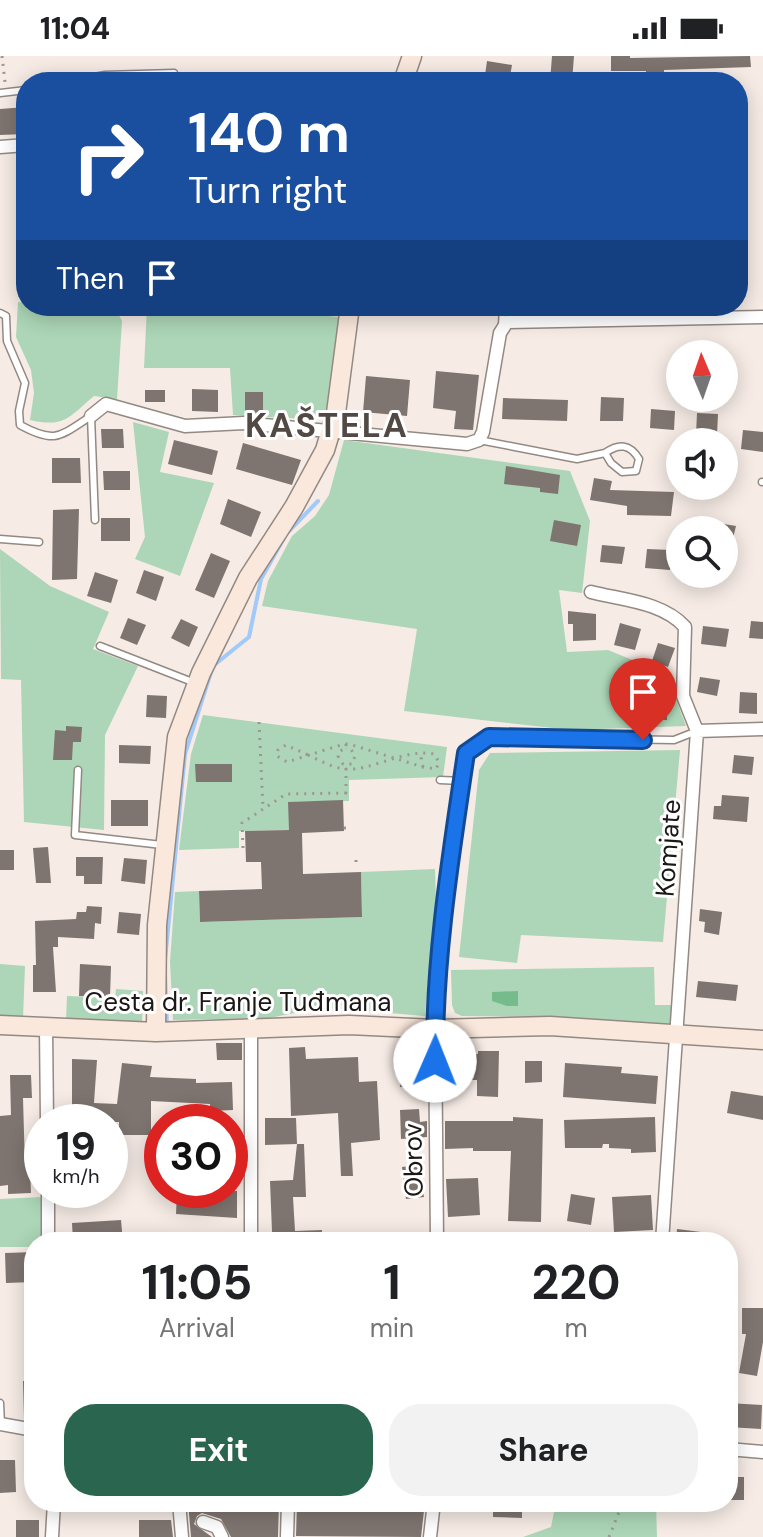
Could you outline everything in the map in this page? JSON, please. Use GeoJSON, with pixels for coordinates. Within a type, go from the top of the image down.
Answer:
{"type":"FeatureCollection","features":[{"type":"Feature","properties":{"kind":"street"},"geometry":{"type":"LineString","coordinates":[[156,1032],[157,925],[177,737],[198,684],[248,578],[301,495],[325,450],[343,369],[349,316]]}},
{"type":"Feature","properties":{"kind":"street"},"geometry":{"type":"LineString","coordinates":[[91,416],[106,404],[185,426],[244,423],[467,444],[479,440],[483,432],[502,327],[512,320],[600,316]]}},
{"type":"Feature","properties":{"kind":"street"},"geometry":{"type":"LineString","coordinates":[[591,592],[657,608],[677,617],[685,627],[683,696],[697,731],[763,729]]}},
{"type":"Feature","properties":{"kind":"street","name":"Komjate"},"geometry":{"type":"LineString","coordinates":[[663,1232],[697,731]]}},
{"type":"Feature","properties":{"kind":"street","name":"Cesta dr. Franje Tuđmana"},"geometry":{"type":"LineString","coordinates":[[0,1025],[156,1032],[349,1025],[435,1029],[551,1022],[676,1026],[763,1040]]}},
{"type":"Feature","properties":{"kind":"street"},"geometry":{"type":"LineString","coordinates":[[46,1028],[47,1104]]}},
{"type":"Feature","properties":{"kind":"street","name":"Obrov"},"geometry":{"type":"LineString","coordinates":[[435,1029],[437,1232]]}},
{"type":"Feature","properties":{"kind":"street"},"geometry":{"type":"LineString","coordinates":[[251,1030],[251,1232]]}},
{"type":"Feature","properties":{"kind":"street"},"geometry":{"type":"LineString","coordinates":[[48,1208],[48,1232]]}},
{"type":"Feature","properties":{"kind":"street"},"geometry":{"type":"LineString","coordinates":[[1,1424],[24,1428]]}},
{"type":"Feature","properties":{"kind":"street"},"geometry":{"type":"LineString","coordinates":[[738,1450],[763,1452]]}},
{"type":"Feature","properties":{"kind":"street"},"geometry":{"type":"LineString","coordinates":[[52,1537],[53,1512]]}},
{"type":"Feature","properties":{"kind":"street"},"geometry":{"type":"LineString","coordinates":[[180,1512],[182,1537]]}},
{"type":"Feature","properties":{"kind":"street"},"geometry":{"type":"LineString","coordinates":[[287,1537],[288,1512]]}},
{"type":"Feature","properties":{"kind":"street"},"geometry":{"type":"LineString","coordinates":[[430,1537],[433,1512]]}},
{"type":"Feature","properties":{"kind":"street"},"geometry":{"type":"LineString","coordinates":[[203,1522],[217,1527],[222,1537]]}},
{"type":"Feature","properties":{"kind":"lane"},"geometry":{"type":"LineString","coordinates":[[0,313],[6,316],[7,341],[25,383],[19,411],[20,425],[42,437],[63,434],[91,416]]}},
{"type":"Feature","properties":{"kind":"lane"},"geometry":{"type":"LineString","coordinates":[[502,327],[503,316]]}},
{"type":"Feature","properties":{"kind":"lane"},"geometry":{"type":"LineString","coordinates":[[91,416],[95,520]]}},
{"type":"Feature","properties":{"kind":"lane"},"geometry":{"type":"LineString","coordinates":[[479,440],[577,459],[605,453],[615,446],[625,446],[634,451],[639,459],[636,471],[622,472],[605,453]]}},
{"type":"Feature","properties":{"kind":"lane"},"geometry":{"type":"LineString","coordinates":[[0,539],[39,542]]}},
{"type":"Feature","properties":{"kind":"lane"},"geometry":{"type":"LineString","coordinates":[[100,646],[198,684]]}},
{"type":"Feature","properties":{"kind":"lane"},"geometry":{"type":"LineString","coordinates":[[435,1029],[450,864],[466,753],[489,737],[674,740],[697,731]]}},
{"type":"Feature","properties":{"kind":"lane"},"geometry":{"type":"LineString","coordinates":[[78,770],[75,835],[166,846]]}},
{"type":"Feature","properties":{"kind":"lane"},"geometry":{"type":"LineString","coordinates":[[440,780],[462,781]]}},
{"type":"Feature","properties":{"kind":"lane"},"geometry":{"type":"LineString","coordinates":[[0,1403],[1,1424]]}},
{"type":"Feature","properties":{"kind":"path"},"geometry":{"type":"LineString","coordinates":[[2,56],[3,93]]}},
{"type":"Feature","properties":{"kind":"path"},"geometry":{"type":"LineString","coordinates":[[259,722],[263,809]]}},
{"type":"Feature","properties":{"kind":"path"},"geometry":{"type":"LineString","coordinates":[[346,746],[308,755],[287,762],[277,756],[278,750],[286,745],[308,755],[346,767],[394,758],[427,752],[438,757],[439,765],[436,769],[423,767],[394,758],[346,746]]}},
{"type":"Feature","properties":{"kind":"path"},"geometry":{"type":"LineString","coordinates":[[346,746],[338,756],[346,767],[346,793]]}},
{"type":"Feature","properties":{"kind":"path"},"geometry":{"type":"LineString","coordinates":[[346,746],[355,756],[352,764],[346,767]]}},
{"type":"Feature","properties":{"kind":"path"},"geometry":{"type":"LineString","coordinates":[[423,767],[421,759],[427,752]]}},
{"type":"Feature","properties":{"kind":"path"},"geometry":{"type":"LineString","coordinates":[[243,848],[242,823],[286,794],[352,793]]}},
{"type":"Feature","properties":{"kind":"path"},"geometry":{"type":"LineString","coordinates":[[344,828],[352,828]]}},
{"type":"Feature","properties":{"kind":"path"},"geometry":{"type":"LineString","coordinates":[[356,860],[356,866]]}},
{"type":"Feature","properties":{"kind":"path"},"geometry":{"type":"LineString","coordinates":[[609,1537],[619,1512]]}},
{"type":"Feature","properties":{"kind":"green space"},"geometry":{"type":"Polygon","coordinates":[[[17,316],[119,316],[122,321],[117,399],[94,396],[66,419],[51,423],[30,420],[34,393],[31,370],[16,337],[17,316]]]}},
{"type":"Feature","properties":{"kind":"green space"},"geometry":{"type":"Polygon","coordinates":[[[147,316],[340,317],[325,420],[233,415],[230,368],[144,368],[147,316]]]}},
{"type":"Feature","properties":{"kind":"green space"},"geometry":{"type":"Polygon","coordinates":[[[133,422],[169,432],[160,472],[214,483],[180,576],[135,559],[145,537],[133,422]]]}},
{"type":"Feature","properties":{"kind":"green space"},"geometry":{"type":"Polygon","coordinates":[[[344,440],[570,471],[590,521],[582,593],[559,590],[567,652],[608,650],[674,677],[675,696],[686,726],[570,730],[404,711],[417,629],[262,606],[268,581],[292,536],[315,516],[329,495],[344,440]]]}},
{"type":"Feature","properties":{"kind":"green space"},"geometry":{"type":"Polygon","coordinates":[[[0,549],[50,586],[109,612],[93,649],[138,666],[105,735],[104,830],[24,822],[21,680],[1,679],[0,549]]]}},
{"type":"Feature","properties":{"kind":"green space"},"geometry":{"type":"Polygon","coordinates":[[[203,715],[447,747],[443,777],[349,780],[349,801],[289,802],[289,830],[239,831],[239,848],[179,850],[191,754],[203,715]]]}},
{"type":"Feature","properties":{"kind":"green space"},"geometry":{"type":"Polygon","coordinates":[[[680,750],[663,942],[521,935],[517,963],[459,957],[479,770],[490,753],[680,750]]]}},
{"type":"Feature","properties":{"kind":"green space"},"geometry":{"type":"Polygon","coordinates":[[[435,869],[436,901],[425,1016],[342,1009],[310,1010],[269,1018],[173,1020],[170,962],[175,892],[199,891],[200,922],[362,917],[361,872],[435,869]]]}},
{"type":"Feature","properties":{"kind":"green space"},"geometry":{"type":"Polygon","coordinates":[[[0,964],[25,966],[23,1018],[0,1016],[0,964]]]}},
{"type":"Feature","properties":{"kind":"green space"},"geometry":{"type":"Polygon","coordinates":[[[654,967],[655,1005],[675,1005],[675,1018],[670,1025],[547,1017],[462,1016],[455,1013],[452,1005],[451,970],[654,967]]]}},
{"type":"Feature","properties":{"kind":"green space"},"geometry":{"type":"Polygon","coordinates":[[[116,989],[143,991],[142,1025],[66,1020],[67,996],[115,998],[116,989]]]}},
{"type":"Feature","properties":{"kind":"green space"},"geometry":{"type":"Polygon","coordinates":[[[518,991],[518,1006],[492,1001],[492,992],[518,991]]]}},
{"type":"Feature","properties":{"kind":"green space"},"geometry":{"type":"Polygon","coordinates":[[[24,1198],[24,1208],[41,1208],[41,1232],[24,1232],[24,1247],[0,1247],[0,1199],[24,1198]]]}},
{"type":"Feature","properties":{"kind":"green space"},"geometry":{"type":"Polygon","coordinates":[[[554,1512],[656,1512],[657,1537],[523,1537],[551,1527],[554,1512]]]}},
{"type":"Feature","properties":{"kind":"building"},"geometry":{"type":"Polygon","coordinates":[[[552,56],[574,56],[573,72],[551,72],[552,56]]]}},
{"type":"Feature","properties":{"kind":"building"},"geometry":{"type":"Polygon","coordinates":[[[611,56],[750,56],[751,67],[664,72],[611,71],[611,56]]]}},
{"type":"Feature","properties":{"kind":"building"},"geometry":{"type":"Polygon","coordinates":[[[487,61],[512,65],[511,72],[485,72],[487,61]]]}},
{"type":"Feature","properties":{"kind":"building"},"geometry":{"type":"Polygon","coordinates":[[[16,108],[16,134],[0,135],[0,109],[16,108]]]}},
{"type":"Feature","properties":{"kind":"building"},"geometry":{"type":"Polygon","coordinates":[[[436,371],[479,375],[473,430],[454,429],[456,411],[433,408],[436,371]]]}},
{"type":"Feature","properties":{"kind":"building"},"geometry":{"type":"Polygon","coordinates":[[[366,376],[410,380],[407,416],[363,412],[366,376]]]}},
{"type":"Feature","properties":{"kind":"building"},"geometry":{"type":"Polygon","coordinates":[[[192,389],[218,390],[218,412],[192,411],[192,389]]]}},
{"type":"Feature","properties":{"kind":"building"},"geometry":{"type":"Polygon","coordinates":[[[145,390],[165,390],[165,402],[145,402],[145,390]]]}},
{"type":"Feature","properties":{"kind":"building"},"geometry":{"type":"Polygon","coordinates":[[[245,392],[263,392],[263,413],[245,412],[245,392]]]}},
{"type":"Feature","properties":{"kind":"building"},"geometry":{"type":"Polygon","coordinates":[[[601,397],[624,398],[623,421],[600,421],[601,397]]]}},
{"type":"Feature","properties":{"kind":"building"},"geometry":{"type":"Polygon","coordinates":[[[503,398],[568,400],[567,421],[502,419],[503,398]]]}},
{"type":"Feature","properties":{"kind":"building"},"geometry":{"type":"Polygon","coordinates":[[[651,409],[675,412],[674,428],[650,428],[651,409]]]}},
{"type":"Feature","properties":{"kind":"building"},"geometry":{"type":"Polygon","coordinates":[[[697,413],[718,414],[717,428],[696,428],[697,413]]]}},
{"type":"Feature","properties":{"kind":"building"},"geometry":{"type":"Polygon","coordinates":[[[101,429],[123,429],[124,448],[102,448],[101,429]]]}},
{"type":"Feature","properties":{"kind":"building"},"geometry":{"type":"Polygon","coordinates":[[[743,430],[763,432],[763,452],[741,449],[743,430]]]}},
{"type":"Feature","properties":{"kind":"building"},"geometry":{"type":"Polygon","coordinates":[[[174,440],[218,451],[212,475],[168,464],[174,440]]]}},
{"type":"Feature","properties":{"kind":"building"},"geometry":{"type":"Polygon","coordinates":[[[243,443],[301,460],[292,485],[236,469],[243,443]]]}},
{"type":"Feature","properties":{"kind":"building"},"geometry":{"type":"Polygon","coordinates":[[[52,458],[80,458],[81,483],[52,483],[52,458]]]}},
{"type":"Feature","properties":{"kind":"building"},"geometry":{"type":"Polygon","coordinates":[[[506,466],[560,475],[558,494],[540,492],[540,488],[504,484],[506,466]]]}},
{"type":"Feature","properties":{"kind":"building"},"geometry":{"type":"Polygon","coordinates":[[[103,471],[130,471],[130,490],[104,490],[103,471]]]}},
{"type":"Feature","properties":{"kind":"building"},"geometry":{"type":"Polygon","coordinates":[[[594,478],[612,481],[610,490],[666,492],[666,500],[673,500],[671,516],[627,515],[627,506],[590,500],[594,478]]]}},
{"type":"Feature","properties":{"kind":"building"},"geometry":{"type":"Polygon","coordinates":[[[228,499],[261,512],[251,537],[220,524],[228,499]]]}},
{"type":"Feature","properties":{"kind":"building"},"geometry":{"type":"Polygon","coordinates":[[[79,509],[77,579],[52,580],[53,510],[79,509]]]}},
{"type":"Feature","properties":{"kind":"building"},"geometry":{"type":"Polygon","coordinates":[[[101,518],[130,518],[130,541],[101,541],[101,518]]]}},
{"type":"Feature","properties":{"kind":"building"},"geometry":{"type":"Polygon","coordinates":[[[554,520],[581,525],[577,546],[550,541],[554,520]]]}},
{"type":"Feature","properties":{"kind":"building"},"geometry":{"type":"Polygon","coordinates":[[[602,545],[625,547],[622,564],[600,562],[602,545]]]}},
{"type":"Feature","properties":{"kind":"building"},"geometry":{"type":"Polygon","coordinates":[[[647,549],[666,550],[666,570],[645,568],[647,549]]]}},
{"type":"Feature","properties":{"kind":"building"},"geometry":{"type":"Polygon","coordinates":[[[211,553],[230,561],[214,598],[195,590],[211,553]]]}},
{"type":"Feature","properties":{"kind":"building"},"geometry":{"type":"Polygon","coordinates":[[[144,570],[164,577],[156,601],[136,593],[144,570]]]}},
{"type":"Feature","properties":{"kind":"building"},"geometry":{"type":"Polygon","coordinates":[[[95,572],[118,580],[111,603],[87,596],[95,572]]]}},
{"type":"Feature","properties":{"kind":"building"},"geometry":{"type":"Polygon","coordinates":[[[568,611],[596,614],[596,640],[573,641],[573,624],[568,624],[568,611]]]}},
{"type":"Feature","properties":{"kind":"building"},"geometry":{"type":"Polygon","coordinates":[[[128,618],[146,625],[137,645],[120,638],[128,618]]]}},
{"type":"Feature","properties":{"kind":"building"},"geometry":{"type":"Polygon","coordinates":[[[181,619],[198,627],[189,647],[171,638],[181,619]]]}},
{"type":"Feature","properties":{"kind":"building"},"geometry":{"type":"Polygon","coordinates":[[[751,621],[763,622],[763,639],[749,638],[751,621]]]}},
{"type":"Feature","properties":{"kind":"building"},"geometry":{"type":"Polygon","coordinates":[[[620,623],[641,629],[635,650],[614,645],[620,623]]]}},
{"type":"Feature","properties":{"kind":"building"},"geometry":{"type":"Polygon","coordinates":[[[703,626],[729,629],[726,647],[701,644],[703,626]]]}},
{"type":"Feature","properties":{"kind":"building"},"geometry":{"type":"Polygon","coordinates":[[[658,643],[675,648],[668,667],[652,661],[658,643]]]}},
{"type":"Feature","properties":{"kind":"building"},"geometry":{"type":"Polygon","coordinates":[[[700,677],[720,680],[717,696],[697,692],[700,677]]]}},
{"type":"Feature","properties":{"kind":"building"},"geometry":{"type":"Polygon","coordinates":[[[740,692],[757,693],[757,714],[739,713],[740,692]]]}},
{"type":"Feature","properties":{"kind":"building"},"geometry":{"type":"Polygon","coordinates":[[[147,695],[167,696],[166,718],[146,717],[147,695]]]}},
{"type":"Feature","properties":{"kind":"building"},"geometry":{"type":"Polygon","coordinates":[[[645,703],[667,703],[667,720],[645,720],[645,703]]]}},
{"type":"Feature","properties":{"kind":"building"},"geometry":{"type":"Polygon","coordinates":[[[66,726],[82,727],[81,742],[73,742],[72,760],[53,760],[55,730],[66,731],[66,726]]]}},
{"type":"Feature","properties":{"kind":"building"},"geometry":{"type":"Polygon","coordinates":[[[119,745],[151,746],[150,764],[119,763],[119,745]]]}},
{"type":"Feature","properties":{"kind":"building"},"geometry":{"type":"Polygon","coordinates":[[[734,755],[754,757],[752,775],[732,773],[734,755]]]}},
{"type":"Feature","properties":{"kind":"building"},"geometry":{"type":"Polygon","coordinates":[[[195,764],[232,764],[232,782],[196,782],[195,764]]]}},
{"type":"Feature","properties":{"kind":"building"},"geometry":{"type":"Polygon","coordinates":[[[722,795],[749,797],[747,822],[713,819],[714,806],[721,806],[722,795]]]}},
{"type":"Feature","properties":{"kind":"building"},"geometry":{"type":"Polygon","coordinates":[[[111,800],[148,800],[148,826],[111,826],[111,800]]]}},
{"type":"Feature","properties":{"kind":"building"},"geometry":{"type":"Polygon","coordinates":[[[343,800],[344,831],[302,833],[303,874],[361,872],[362,917],[200,922],[199,891],[262,889],[261,862],[246,862],[245,831],[289,830],[288,802],[343,800]]]}},
{"type":"Feature","properties":{"kind":"building"},"geometry":{"type":"Polygon","coordinates":[[[48,847],[51,883],[36,883],[33,848],[48,847]]]}},
{"type":"Feature","properties":{"kind":"building"},"geometry":{"type":"Polygon","coordinates":[[[0,850],[14,850],[14,870],[0,870],[0,850]]]}},
{"type":"Feature","properties":{"kind":"building"},"geometry":{"type":"Polygon","coordinates":[[[76,857],[103,857],[102,884],[84,884],[84,876],[76,876],[76,857]]]}},
{"type":"Feature","properties":{"kind":"building"},"geometry":{"type":"Polygon","coordinates":[[[124,858],[147,860],[145,884],[121,881],[124,858]]]}},
{"type":"Feature","properties":{"kind":"building"},"geometry":{"type":"Polygon","coordinates":[[[87,906],[102,907],[101,924],[95,923],[94,939],[58,937],[58,947],[53,947],[56,992],[33,992],[35,921],[76,919],[77,912],[86,912],[87,906]]]}},
{"type":"Feature","properties":{"kind":"building"},"geometry":{"type":"Polygon","coordinates":[[[700,909],[722,912],[719,935],[704,932],[705,922],[699,921],[700,909]]]}},
{"type":"Feature","properties":{"kind":"building"},"geometry":{"type":"Polygon","coordinates":[[[119,912],[141,914],[139,935],[117,933],[119,912]]]}},
{"type":"Feature","properties":{"kind":"building"},"geometry":{"type":"Polygon","coordinates":[[[80,964],[111,966],[110,997],[79,996],[80,964]]]}},
{"type":"Feature","properties":{"kind":"building"},"geometry":{"type":"Polygon","coordinates":[[[698,981],[738,985],[736,1001],[696,997],[698,981]]]}},
{"type":"Feature","properties":{"kind":"building"},"geometry":{"type":"Polygon","coordinates":[[[216,1043],[242,1043],[242,1060],[217,1060],[216,1043]]]}},
{"type":"Feature","properties":{"kind":"building"},"geometry":{"type":"Polygon","coordinates":[[[305,1047],[306,1059],[358,1057],[359,1082],[377,1081],[380,1140],[351,1143],[353,1176],[341,1176],[338,1113],[291,1116],[289,1048],[305,1047]]]}},
{"type":"Feature","properties":{"kind":"building"},"geometry":{"type":"Polygon","coordinates":[[[478,1051],[499,1051],[498,1097],[477,1096],[477,1080],[444,1080],[445,1053],[478,1054],[478,1051]]]}},
{"type":"Feature","properties":{"kind":"building"},"geometry":{"type":"Polygon","coordinates":[[[72,1059],[97,1060],[94,1103],[117,1104],[72,1104],[72,1059]]]}},
{"type":"Feature","properties":{"kind":"building"},"geometry":{"type":"Polygon","coordinates":[[[420,1059],[421,1087],[400,1087],[399,1060],[420,1059]]]}},
{"type":"Feature","properties":{"kind":"building"},"geometry":{"type":"Polygon","coordinates":[[[525,1061],[542,1061],[542,1082],[525,1083],[525,1061]]]}},
{"type":"Feature","properties":{"kind":"building"},"geometry":{"type":"Polygon","coordinates":[[[122,1063],[152,1066],[150,1077],[196,1079],[196,1083],[232,1082],[233,1104],[151,1101],[151,1104],[144,1104],[144,1135],[128,1135],[128,1104],[117,1104],[122,1063]]]}},
{"type":"Feature","properties":{"kind":"building"},"geometry":{"type":"Polygon","coordinates":[[[565,1063],[622,1067],[621,1073],[658,1076],[656,1104],[563,1097],[565,1063]]]}},
{"type":"Feature","properties":{"kind":"building"},"geometry":{"type":"Polygon","coordinates":[[[10,1075],[31,1075],[32,1098],[23,1098],[24,1193],[8,1194],[8,1185],[0,1186],[0,1116],[11,1115],[10,1075]]]}},
{"type":"Feature","properties":{"kind":"building"},"geometry":{"type":"Polygon","coordinates":[[[731,1091],[763,1096],[763,1120],[727,1113],[731,1091]]]}},
{"type":"Feature","properties":{"kind":"building"},"geometry":{"type":"Polygon","coordinates":[[[419,1109],[420,1122],[427,1121],[427,1137],[401,1139],[400,1110],[419,1109]]]}},
{"type":"Feature","properties":{"kind":"building"},"geometry":{"type":"Polygon","coordinates":[[[513,1117],[543,1119],[541,1222],[508,1221],[511,1151],[445,1149],[445,1121],[513,1121],[513,1117]]]}},
{"type":"Feature","properties":{"kind":"building"},"geometry":{"type":"Polygon","coordinates":[[[655,1117],[656,1152],[631,1153],[631,1149],[609,1148],[609,1144],[603,1144],[602,1148],[565,1148],[564,1120],[655,1117]]]}},
{"type":"Feature","properties":{"kind":"building"},"geometry":{"type":"Polygon","coordinates":[[[265,1118],[296,1118],[297,1144],[265,1145],[265,1118]]]}},
{"type":"Feature","properties":{"kind":"building"},"geometry":{"type":"Polygon","coordinates":[[[297,1144],[304,1144],[306,1197],[293,1197],[295,1231],[322,1232],[272,1232],[270,1181],[293,1180],[297,1144]]]}},
{"type":"Feature","properties":{"kind":"building"},"geometry":{"type":"Polygon","coordinates":[[[419,1165],[424,1197],[406,1199],[402,1167],[419,1165]]]}},
{"type":"Feature","properties":{"kind":"building"},"geometry":{"type":"Polygon","coordinates":[[[478,1178],[480,1215],[448,1217],[446,1179],[478,1178]]]}},
{"type":"Feature","properties":{"kind":"building"},"geometry":{"type":"Polygon","coordinates":[[[571,1194],[595,1198],[591,1225],[567,1221],[571,1194]]]}},
{"type":"Feature","properties":{"kind":"building"},"geometry":{"type":"Polygon","coordinates":[[[651,1195],[653,1230],[614,1232],[612,1197],[651,1195]]]}},
{"type":"Feature","properties":{"kind":"building"},"geometry":{"type":"Polygon","coordinates":[[[176,1208],[237,1208],[237,1218],[176,1214],[176,1208]]]}},
{"type":"Feature","properties":{"kind":"building"},"geometry":{"type":"Polygon","coordinates":[[[121,1220],[122,1232],[72,1232],[72,1223],[121,1220]]]}},
{"type":"Feature","properties":{"kind":"building"},"geometry":{"type":"Polygon","coordinates":[[[24,1252],[24,1282],[6,1283],[5,1253],[24,1252]]]}},
{"type":"Feature","properties":{"kind":"building"},"geometry":{"type":"Polygon","coordinates":[[[742,1308],[763,1308],[763,1342],[757,1376],[739,1373],[746,1334],[742,1334],[742,1308]]]}},
{"type":"Feature","properties":{"kind":"building"},"geometry":{"type":"Polygon","coordinates":[[[738,1404],[762,1405],[761,1429],[738,1428],[738,1404]]]}},
{"type":"Feature","properties":{"kind":"building"},"geometry":{"type":"Polygon","coordinates":[[[0,1460],[15,1460],[16,1492],[0,1493],[0,1460]]]}},
{"type":"Feature","properties":{"kind":"building"},"geometry":{"type":"Polygon","coordinates":[[[738,1477],[744,1477],[744,1500],[738,1500],[738,1477]]]}},
{"type":"Feature","properties":{"kind":"building"},"geometry":{"type":"Polygon","coordinates":[[[189,1512],[279,1512],[278,1537],[231,1537],[221,1519],[202,1513],[194,1524],[212,1537],[191,1537],[189,1512]]]}},
{"type":"Feature","properties":{"kind":"building"},"geometry":{"type":"Polygon","coordinates":[[[297,1512],[424,1512],[421,1537],[296,1536],[297,1512]]]}},
{"type":"Feature","properties":{"kind":"building"},"geometry":{"type":"Polygon","coordinates":[[[493,1512],[522,1512],[522,1518],[493,1517],[493,1512]]]}},
{"type":"Feature","properties":{"kind":"building"},"geometry":{"type":"Polygon","coordinates":[[[16,1520],[39,1520],[39,1537],[16,1537],[16,1520]]]}},
{"type":"Feature","properties":{"kind":"building"},"geometry":{"type":"Polygon","coordinates":[[[139,1520],[171,1520],[173,1537],[139,1537],[139,1520]]]}},
{"type":"Feature","properties":{"kind":"waterway"},"geometry":{"type":"LineString","coordinates":[[289,531],[318,501]]}},
{"type":"Feature","properties":{"kind":"waterway"},"geometry":{"type":"LineString","coordinates":[[165,960],[185,754],[213,666],[249,637],[261,579],[284,538]]}},
{"type":"Feature","properties":{"kind":"waterway"},"geometry":{"type":"LineString","coordinates":[[165,973],[167,1026]]}},
{"type":"Feature","properties":{"kind":"district","name":"KAŠTELA"},"geometry":{"type":"Point","coordinates":[327,425]}},
{"type":"Feature","properties":{"kind":"route"},"geometry":{"type":"LineString","coordinates":[[435,1061],[435,1029],[450,864],[466,753],[489,737],[643,740]]}}]}
